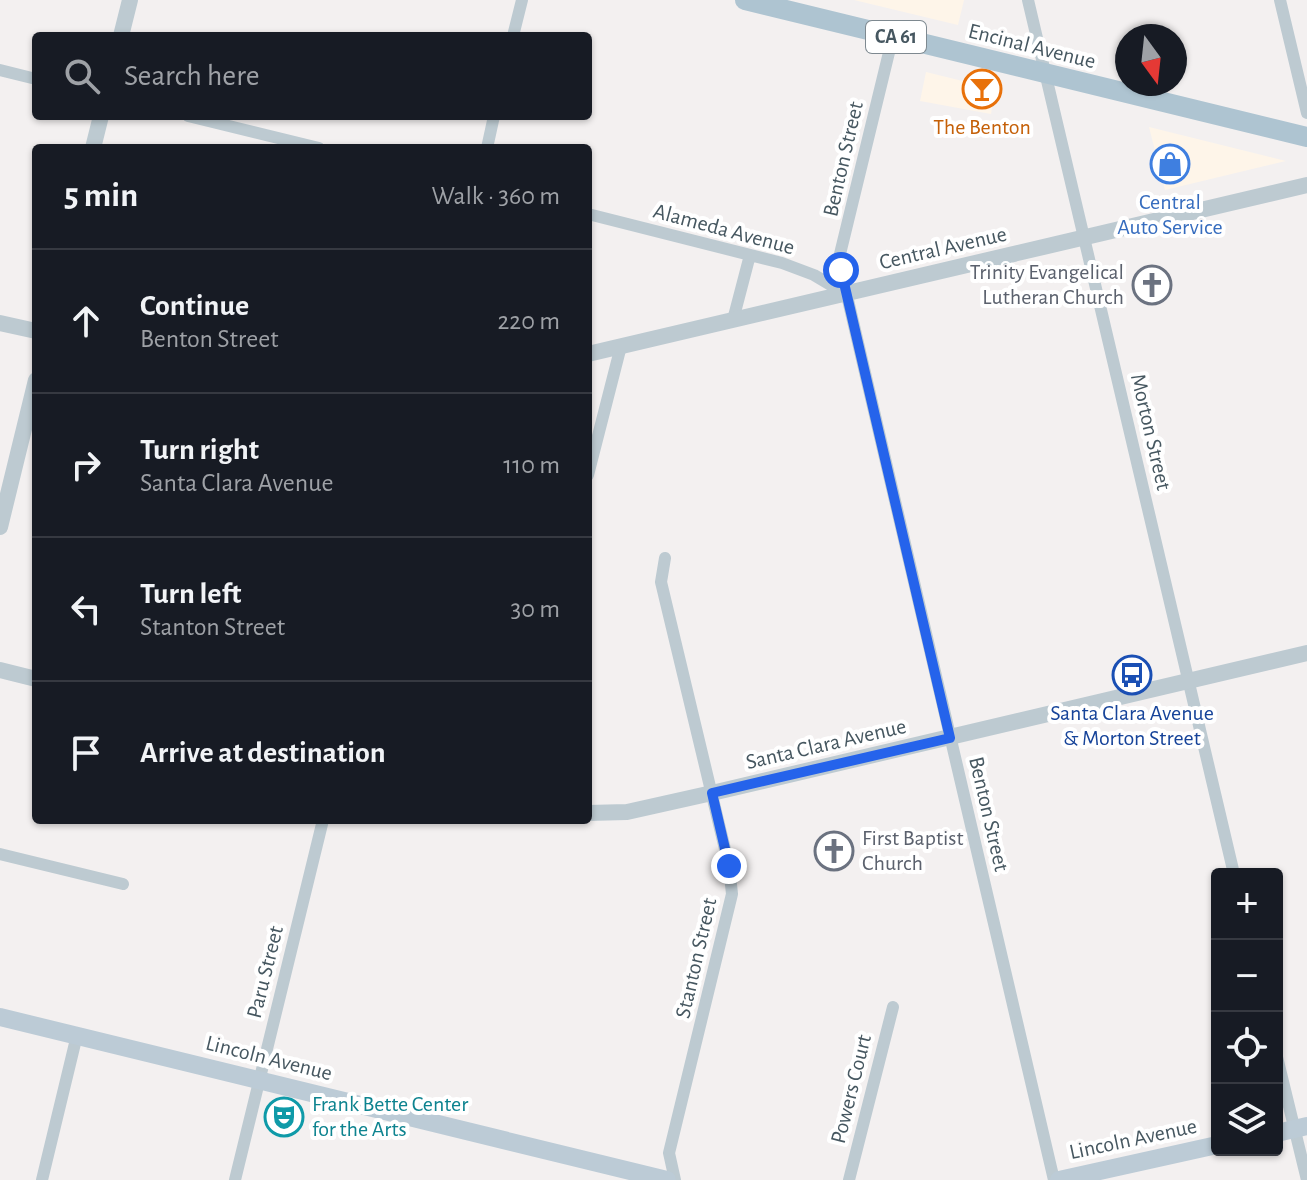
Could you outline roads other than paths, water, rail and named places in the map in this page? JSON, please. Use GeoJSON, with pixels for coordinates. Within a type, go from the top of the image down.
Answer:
{"type":"FeatureCollection","features":[{"type":"Feature","properties":{"kind":"main road","name":"Encinal Avenue"},"geometry":{"type":"LineString","coordinates":[[745,0],[1307,137]]}},
{"type":"Feature","properties":{"kind":"main road","name":"Lincoln Avenue"},"geometry":{"type":"LineString","coordinates":[[0,1017],[667,1180]]}},
{"type":"Feature","properties":{"kind":"main road","name":"Lincoln Avenue"},"geometry":{"type":"LineString","coordinates":[[1057,1180],[1211,1146]]}},
{"type":"Feature","properties":{"kind":"street"},"geometry":{"type":"LineString","coordinates":[[122,32],[130,0]]}},
{"type":"Feature","properties":{"kind":"street"},"geometry":{"type":"LineString","coordinates":[[514,32],[522,0]]}},
{"type":"Feature","properties":{"kind":"street","name":"Morton Street"},"geometry":{"type":"LineString","coordinates":[[1028,0],[1233,868]]}},
{"type":"Feature","properties":{"kind":"street"},"geometry":{"type":"LineString","coordinates":[[1280,0],[1307,113]]}},
{"type":"Feature","properties":{"kind":"street","name":"Benton Street"},"geometry":{"type":"LineString","coordinates":[[893,36],[840,254],[846,294],[950,738],[1057,1180]]}},
{"type":"Feature","properties":{"kind":"street"},"geometry":{"type":"LineString","coordinates":[[0,70],[32,78]]}},
{"type":"Feature","properties":{"kind":"street"},"geometry":{"type":"LineString","coordinates":[[94,144],[100,120]]}},
{"type":"Feature","properties":{"kind":"street"},"geometry":{"type":"LineString","coordinates":[[204,120],[303,144]]}},
{"type":"Feature","properties":{"kind":"street"},"geometry":{"type":"LineString","coordinates":[[488,144],[493,120]]}},
{"type":"Feature","properties":{"kind":"street","name":"Central Avenue"},"geometry":{"type":"LineString","coordinates":[[592,353],[1307,185]]}},
{"type":"Feature","properties":{"kind":"street","name":"Alameda Avenue"},"geometry":{"type":"LineString","coordinates":[[592,215],[750,255],[814,275],[846,294]]}},
{"type":"Feature","properties":{"kind":"street"},"geometry":{"type":"LineString","coordinates":[[733,320],[750,255]]}},
{"type":"Feature","properties":{"kind":"street"},"geometry":{"type":"LineString","coordinates":[[0,323],[32,330]]}},
{"type":"Feature","properties":{"kind":"street"},"geometry":{"type":"LineString","coordinates":[[592,459],[621,346]]}},
{"type":"Feature","properties":{"kind":"street"},"geometry":{"type":"LineString","coordinates":[[0,527],[32,396]]}},
{"type":"Feature","properties":{"kind":"street","name":"Stanton Street"},"geometry":{"type":"LineString","coordinates":[[665,558],[661,582],[729,866],[732,894],[669,1153],[675,1180]]}},
{"type":"Feature","properties":{"kind":"street","name":"Santa Clara Avenue"},"geometry":{"type":"LineString","coordinates":[[592,813],[627,812],[712,793],[1307,653]]}},
{"type":"Feature","properties":{"kind":"street"},"geometry":{"type":"LineString","coordinates":[[0,670],[32,678]]}},
{"type":"Feature","properties":{"kind":"street","name":"Paru Street"},"geometry":{"type":"LineString","coordinates":[[235,1180],[322,824]]}},
{"type":"Feature","properties":{"kind":"street"},"geometry":{"type":"LineString","coordinates":[[0,854],[123,884]]}},
{"type":"Feature","properties":{"kind":"street","name":"Powers Court"},"geometry":{"type":"LineString","coordinates":[[849,1180],[893,1007]]}},
{"type":"Feature","properties":{"kind":"street"},"geometry":{"type":"LineString","coordinates":[[42,1180],[77,1035]]}},
{"type":"Feature","properties":{"kind":"street"},"geometry":{"type":"LineString","coordinates":[[1283,1084],[1307,1180]]}},
{"type":"Feature","properties":{"kind":"place","name":"The Benton"},"geometry":{"type":"Point","coordinates":[982,89]}},
{"type":"Feature","properties":{"kind":"place","name":"Central Auto Service"},"geometry":{"type":"Point","coordinates":[1170,164]}},
{"type":"Feature","properties":{"kind":"place","name":"Trinity Evangelical Lutheran Church"},"geometry":{"type":"Point","coordinates":[1152,285]}},
{"type":"Feature","properties":{"kind":"place","name":"Santa Clara Avenue & Morton Street"},"geometry":{"type":"Point","coordinates":[1132,675]}},
{"type":"Feature","properties":{"kind":"place","name":"First Baptist Church"},"geometry":{"type":"Point","coordinates":[834,851]}},
{"type":"Feature","properties":{"kind":"place","name":"Frank Bette Center for the Arts"},"geometry":{"type":"Point","coordinates":[284,1117]}}]}
